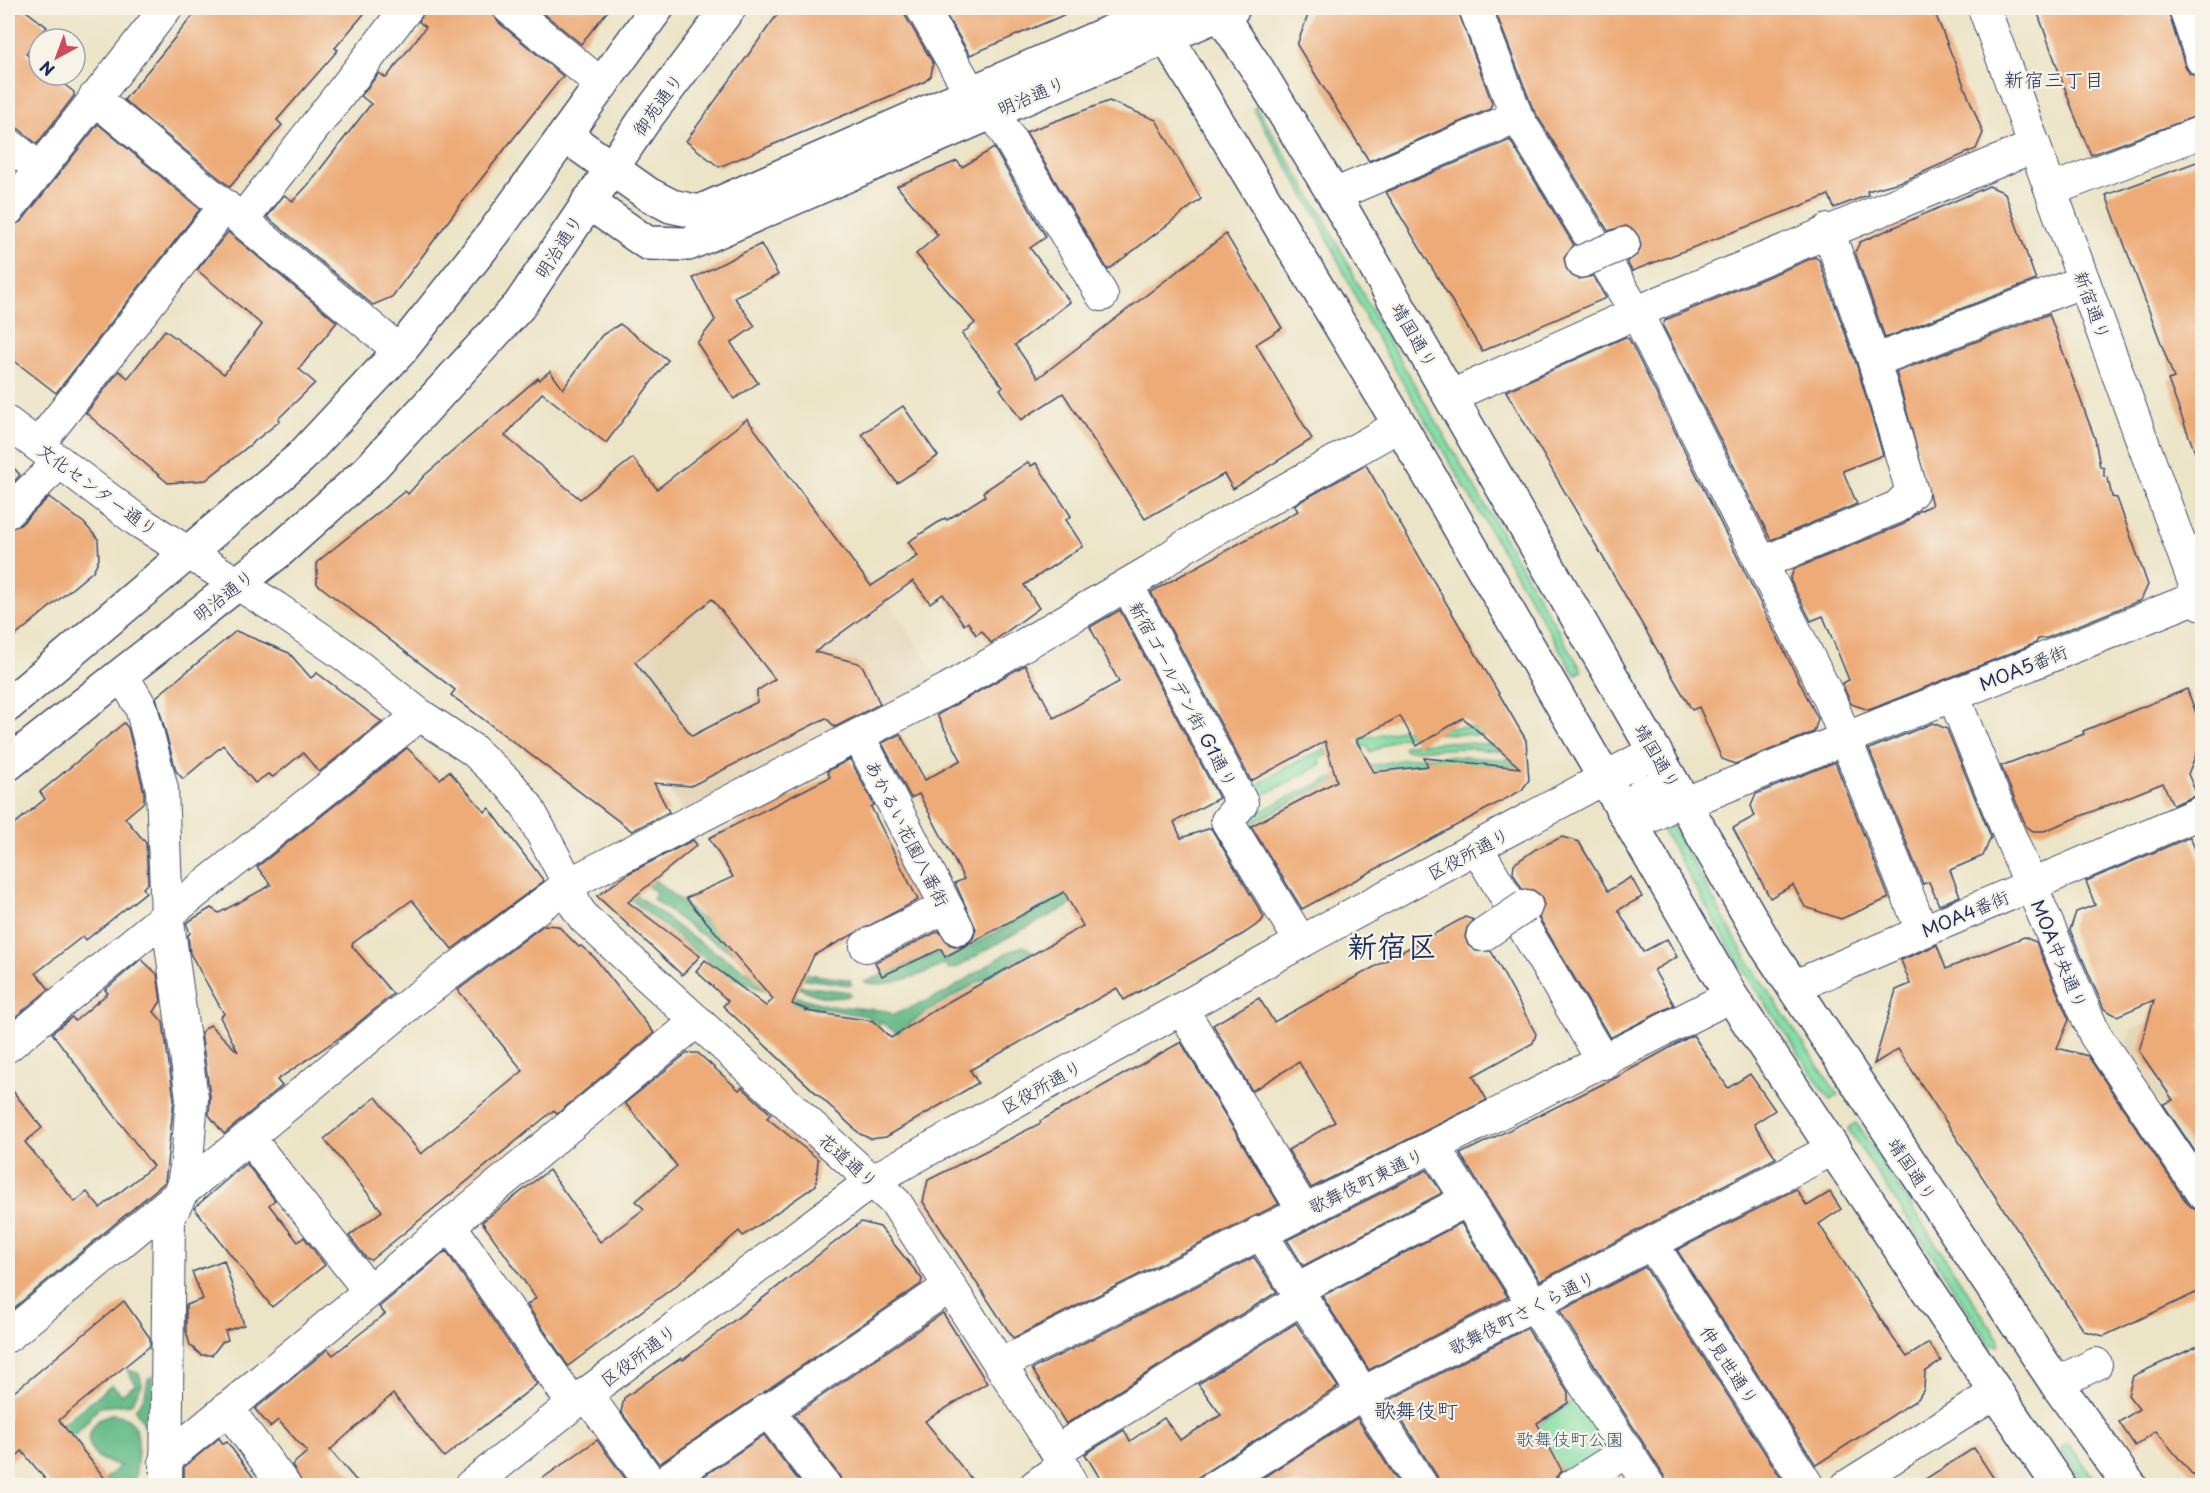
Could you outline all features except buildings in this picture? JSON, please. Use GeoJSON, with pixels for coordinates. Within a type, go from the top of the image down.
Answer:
{"type":"FeatureCollection","features":[{"type":"Feature","properties":{"kind":"main road"},"geometry":{"type":"LineString","coordinates":[[8,705],[300,458],[400,351],[493,234],[657,8]]}},
{"type":"Feature","properties":{"kind":"main road","name":"御苑通り"},"geometry":{"type":"LineString","coordinates":[[588,202],[729,8]]}},
{"type":"Feature","properties":{"kind":"main road","name":"明治通り"},"geometry":{"type":"LineString","coordinates":[[8,764],[279,551],[369,470],[519,306],[588,202],[647,243],[688,244],[1158,16],[1223,9]]}},
{"type":"Feature","properties":{"kind":"main road","name":"靖国通り"},"geometry":{"type":"LineString","coordinates":[[1223,9],[1451,396],[1769,950],[2056,1383],[2130,1485]]}},
{"type":"Feature","properties":{"kind":"main road"},"geometry":{"type":"LineString","coordinates":[[1158,16],[1606,777],[1731,996],[2059,1485]]}},
{"type":"Feature","properties":{"kind":"main road","name":"明治通り"},"geometry":{"type":"LineString","coordinates":[[566,136],[612,166],[648,194],[671,206],[699,212],[982,102]]}},
{"type":"Feature","properties":{"kind":"street"},"geometry":{"type":"LineString","coordinates":[[8,512],[49,454],[233,213],[407,8]]}},
{"type":"Feature","properties":{"kind":"street"},"geometry":{"type":"LineString","coordinates":[[509,8],[602,85]]}},
{"type":"Feature","properties":{"kind":"street"},"geometry":{"type":"LineString","coordinates":[[922,8],[1102,295]]}},
{"type":"Feature","properties":{"kind":"street"},"geometry":{"type":"LineString","coordinates":[[1475,8],[1517,117],[1636,312],[1751,546],[1762,563],[1846,738],[1922,931]]}},
{"type":"Feature","properties":{"kind":"street","name":"新宿通り"},"geometry":{"type":"LineString","coordinates":[[1983,8],[2084,281],[2194,550],[2201,600]]}},
{"type":"Feature","properties":{"kind":"street"},"geometry":{"type":"LineString","coordinates":[[2185,8],[2202,60]]}},
{"type":"Feature","properties":{"kind":"street"},"geometry":{"type":"LineString","coordinates":[[8,210],[161,9]]}},
{"type":"Feature","properties":{"kind":"street"},"geometry":{"type":"LineString","coordinates":[[94,98],[400,351]]}},
{"type":"Feature","properties":{"kind":"street"},"geometry":{"type":"LineString","coordinates":[[1334,195],[1517,117]]}},
{"type":"Feature","properties":{"kind":"street"},"geometry":{"type":"LineString","coordinates":[[2051,190],[2202,132]]}},
{"type":"Feature","properties":{"kind":"street"},"geometry":{"type":"LineString","coordinates":[[8,144],[39,168]]}},
{"type":"Feature","properties":{"kind":"street"},"geometry":{"type":"LineString","coordinates":[[1451,396],[1636,312],[1828,230],[2035,146]]}},
{"type":"Feature","properties":{"kind":"street"},"geometry":{"type":"LineString","coordinates":[[1762,563],[1897,507],[1912,492],[1874,361],[1828,230]]}},
{"type":"Feature","properties":{"kind":"street"},"geometry":{"type":"LineString","coordinates":[[1582,261],[1638,239]]}},
{"type":"Feature","properties":{"kind":"street"},"geometry":{"type":"LineString","coordinates":[[1874,361],[2084,281]]}},
{"type":"Feature","properties":{"kind":"street","name":"文化センター通り"},"geometry":{"type":"LineString","coordinates":[[8,423],[138,521],[238,583],[343,654],[420,715]]}},
{"type":"Feature","properties":{"kind":"street"},"geometry":{"type":"LineString","coordinates":[[8,1336],[413,1001],[569,884],[953,687],[1127,585],[1184,547],[1400,425]]}},
{"type":"Feature","properties":{"kind":"street","name":"新宿ゴールデン街 G1通り"},"geometry":{"type":"LineString","coordinates":[[1127,585],[1234,812],[1301,942]]}},
{"type":"Feature","properties":{"kind":"street","name":"MOA5番街"},"geometry":{"type":"LineString","coordinates":[[1685,803],[1953,695],[2201,600]]}},
{"type":"Feature","properties":{"kind":"street"},"geometry":{"type":"LineString","coordinates":[[122,675],[141,707],[162,789],[167,915],[192,1098],[187,1162],[181,1194],[169,1218],[165,1473]]}},
{"type":"Feature","properties":{"kind":"street","name":"MOA中央通り"},"geometry":{"type":"LineString","coordinates":[[1953,695],[2095,1035],[2202,1193]]}},
{"type":"Feature","properties":{"kind":"street"},"geometry":{"type":"LineString","coordinates":[[8,1046],[167,915],[420,715]]}},
{"type":"Feature","properties":{"kind":"street","name":"花道通り"},"geometry":{"type":"LineString","coordinates":[[420,715],[473,750],[510,785],[527,806],[569,884],[574,905],[584,918],[896,1203],[1001,1364],[1064,1467]]}},
{"type":"Feature","properties":{"kind":"street","name":"あかるい花園八番街"},"geometry":{"type":"LineString","coordinates":[[859,737],[952,918],[866,946]]}},
{"type":"Feature","properties":{"kind":"street","name":"区役所通り"},"geometry":{"type":"LineString","coordinates":[[470,1485],[580,1399],[872,1181],[1301,942],[1655,751]]}},
{"type":"Feature","properties":{"kind":"street","name":"MOA4番街"},"geometry":{"type":"LineString","coordinates":[[1793,987],[2202,812]]}},
{"type":"Feature","properties":{"kind":"street"},"geometry":{"type":"LineString","coordinates":[[1477,848],[1604,1062]]}},
{"type":"Feature","properties":{"kind":"street"},"geometry":{"type":"LineString","coordinates":[[1483,935],[1526,906]]}},
{"type":"Feature","properties":{"kind":"street","name":"歌舞伎町東通り"},"geometry":{"type":"LineString","coordinates":[[1001,1364],[1731,996]]}},
{"type":"Feature","properties":{"kind":"street"},"geometry":{"type":"LineString","coordinates":[[1182,1009],[1304,1210]]}},
{"type":"Feature","properties":{"kind":"street"},"geometry":{"type":"LineString","coordinates":[[165,1473],[227,1408],[697,1021]]}},
{"type":"Feature","properties":{"kind":"street"},"geometry":{"type":"LineString","coordinates":[[249,1138],[369,1291]]}},
{"type":"Feature","properties":{"kind":"street"},"geometry":{"type":"LineString","coordinates":[[1434,1147],[1649,1485]]}},
{"type":"Feature","properties":{"kind":"street","name":"歌舞伎町さくら通り"},"geometry":{"type":"LineString","coordinates":[[1216,1485],[1363,1393],[1833,1149]]}},
{"type":"Feature","properties":{"kind":"street"},"geometry":{"type":"LineString","coordinates":[[1035,1485],[1064,1467],[1299,1293],[1467,1200]]}},
{"type":"Feature","properties":{"kind":"street"},"geometry":{"type":"LineString","coordinates":[[450,1225],[580,1399],[653,1485]]}},
{"type":"Feature","properties":{"kind":"street"},"geometry":{"type":"LineString","coordinates":[[1260,1232],[1422,1485]]}},
{"type":"Feature","properties":{"kind":"street","name":"仲見世通り"},"geometry":{"type":"LineString","coordinates":[[1652,1244],[1808,1485]]}},
{"type":"Feature","properties":{"kind":"street"},"geometry":{"type":"LineString","coordinates":[[658,1485],[767,1408],[950,1286]]}},
{"type":"Feature","properties":{"kind":"street"},"geometry":{"type":"LineString","coordinates":[[2056,1383],[2096,1364]]}},
{"type":"Feature","properties":{"kind":"street"},"geometry":{"type":"LineString","coordinates":[[1847,1485],[1997,1392]]}},
{"type":"Feature","properties":{"kind":"street"},"geometry":{"type":"LineString","coordinates":[[227,1408],[285,1485]]}},
{"type":"Feature","properties":{"kind":"street"},"geometry":{"type":"LineString","coordinates":[[767,1408],[825,1485]]}},
{"type":"Feature","properties":{"kind":"street"},"geometry":{"type":"LineString","coordinates":[[1572,1485],[1627,1451]]}},
{"type":"Feature","properties":{"kind":"shaded area"},"geometry":{"type":"Polygon","coordinates":[[[756,506],[852,627],[889,602],[942,683],[686,814],[506,576],[756,506]]]}},
{"type":"Feature","properties":{"kind":"shaded area"},"geometry":{"type":"Polygon","coordinates":[[[2202,999],[2202,1168],[2124,1051],[2131,1030],[2202,999]]]}},
{"type":"Feature","properties":{"kind":"green space"},"geometry":{"type":"Polygon","coordinates":[[[1256,107],[1323,216],[1377,321],[1582,671],[1575,675],[1368,323],[1318,218],[1253,109],[1256,107]]]}},
{"type":"Feature","properties":{"kind":"green space"},"geometry":{"type":"Polygon","coordinates":[[[1461,727],[1523,734],[1523,740],[1463,734],[1418,735],[1399,738],[1369,752],[1368,746],[1362,747],[1360,739],[1402,730],[1461,727]]]}},
{"type":"Feature","properties":{"kind":"green space"},"geometry":{"type":"Polygon","coordinates":[[[1450,742],[1511,746],[1511,752],[1464,748],[1406,750],[1403,748],[1406,745],[1450,742]]]}},
{"type":"Feature","properties":{"kind":"green space"},"geometry":{"type":"Polygon","coordinates":[[[1325,749],[1327,756],[1319,759],[1321,765],[1259,797],[1255,798],[1245,792],[1288,766],[1325,749]]]}},
{"type":"Feature","properties":{"kind":"green space"},"geometry":{"type":"Polygon","coordinates":[[[1444,756],[1526,761],[1526,767],[1446,763],[1394,767],[1368,772],[1317,789],[1239,830],[1241,822],[1315,785],[1339,776],[1388,763],[1444,756]]]}},
{"type":"Feature","properties":{"kind":"green space"},"geometry":{"type":"Polygon","coordinates":[[[1663,810],[1749,963],[1838,1095],[1830,1100],[1741,967],[1654,815],[1663,810]]]}},
{"type":"Feature","properties":{"kind":"green space"},"geometry":{"type":"Polygon","coordinates":[[[1180,830],[1170,843],[1129,873],[1012,935],[956,968],[948,969],[946,963],[894,982],[873,984],[865,982],[940,952],[944,959],[947,959],[1180,830]]]}},
{"type":"Feature","properties":{"kind":"green space"},"geometry":{"type":"Polygon","coordinates":[[[635,864],[701,918],[721,930],[748,961],[696,931],[653,899],[657,893],[624,868],[635,864]]]}},
{"type":"Feature","properties":{"kind":"green space"},"geometry":{"type":"Polygon","coordinates":[[[612,877],[694,939],[760,980],[798,997],[826,1005],[887,1011],[893,1015],[946,993],[1008,952],[1023,946],[1033,951],[931,1009],[897,1033],[882,1023],[876,1025],[867,1016],[800,1005],[734,978],[708,961],[604,878],[612,877]]]}},
{"type":"Feature","properties":{"kind":"green space"},"geometry":{"type":"Polygon","coordinates":[[[770,961],[806,974],[850,980],[851,985],[799,978],[770,961]]]}},
{"type":"Feature","properties":{"kind":"green space"},"geometry":{"type":"Polygon","coordinates":[[[794,985],[849,992],[850,995],[836,998],[822,996],[794,985]]]}},
{"type":"Feature","properties":{"kind":"green space"},"geometry":{"type":"Polygon","coordinates":[[[1856,1123],[1999,1340],[1998,1346],[1991,1345],[1848,1129],[1856,1123]]]}},
{"type":"Feature","properties":{"kind":"green space"},"geometry":{"type":"Polygon","coordinates":[[[127,1370],[139,1373],[142,1385],[131,1404],[99,1407],[76,1434],[69,1436],[61,1425],[112,1385],[122,1395],[136,1384],[127,1370]]]}},
{"type":"Feature","properties":{"kind":"green space"},"geometry":{"type":"Polygon","coordinates":[[[153,1376],[151,1440],[142,1419],[135,1410],[145,1396],[148,1379],[153,1376]]]}},
{"type":"Feature","properties":{"kind":"green space","name":"歌舞伎町公園"},"geometry":{"type":"Polygon","coordinates":[[[1578,1398],[1606,1443],[1604,1451],[1565,1475],[1556,1461],[1517,1438],[1578,1398]]]}},
{"type":"Feature","properties":{"kind":"green space"},"geometry":{"type":"Polygon","coordinates":[[[111,1414],[124,1417],[132,1423],[136,1432],[138,1453],[135,1485],[111,1485],[105,1479],[120,1466],[99,1458],[92,1450],[89,1437],[91,1431],[99,1421],[111,1414]]]}},
{"type":"Feature","properties":{"kind":"green space"},"geometry":{"type":"Polygon","coordinates":[[[2064,1444],[2070,1446],[2099,1485],[2086,1485],[2062,1451],[2064,1444]]]}},
{"type":"Feature","properties":{"kind":"district","name":"新宿三丁目"},"geometry":{"type":"Point","coordinates":[2054,79]}},
{"type":"Feature","properties":{"kind":"district","name":"新宿区"},"geometry":{"type":"Point","coordinates":[1392,944]}},
{"type":"Feature","properties":{"kind":"district","name":"歌舞伎町"},"geometry":{"type":"Point","coordinates":[1416,1409]}}]}
